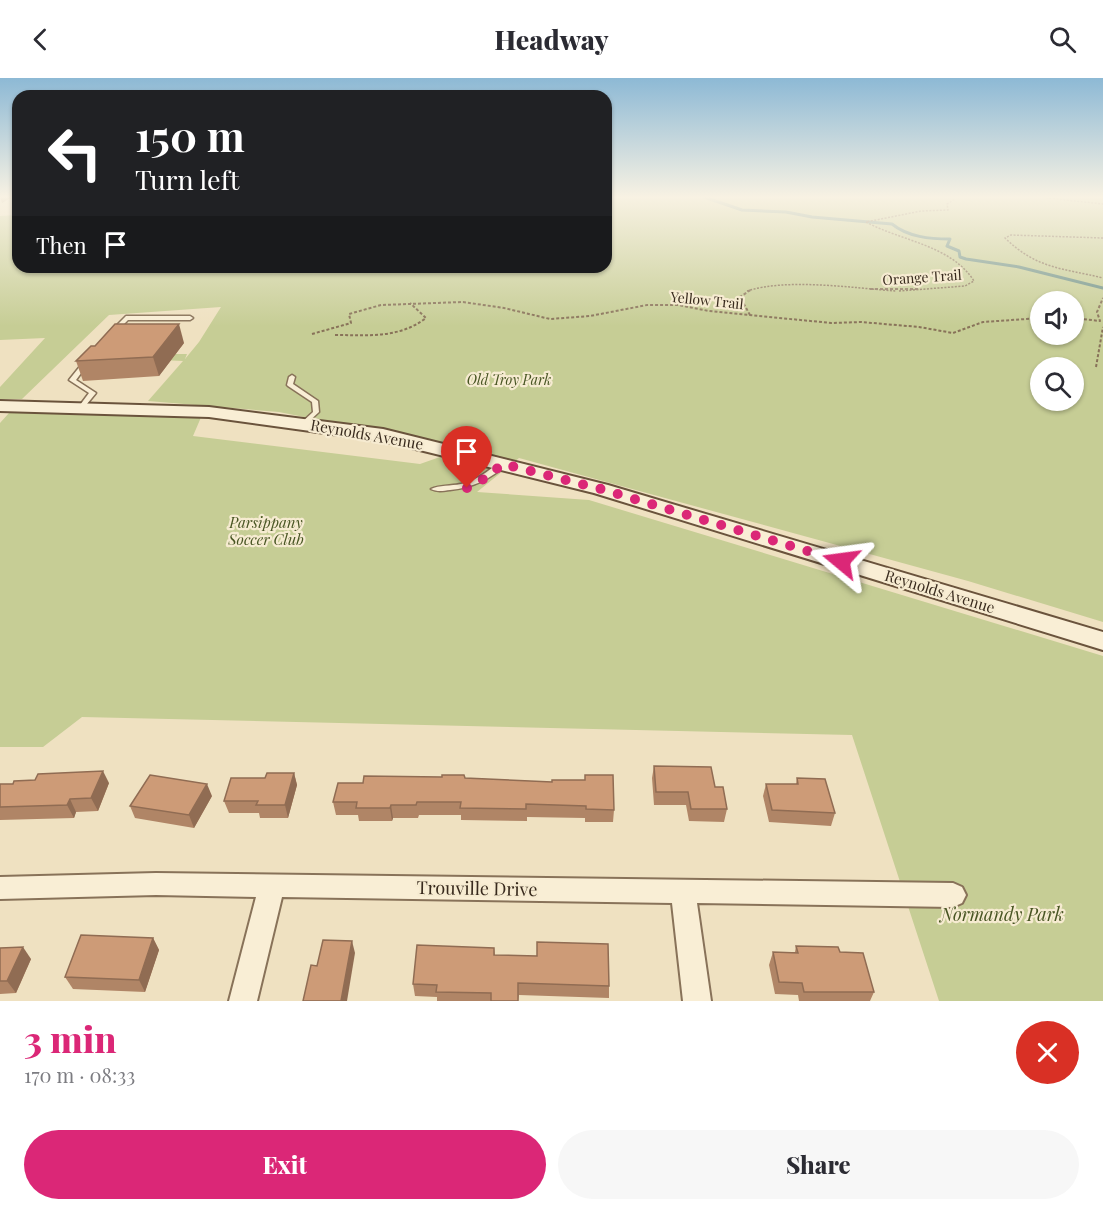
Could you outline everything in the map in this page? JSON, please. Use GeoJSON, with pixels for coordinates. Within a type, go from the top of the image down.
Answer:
{"type":"FeatureCollection","features":[{"type":"Feature","properties":{"kind":"street","name":"Reynolds Avenue"},"geometry":{"type":"LineString","coordinates":[[0,406],[209,412],[383,435],[503,464],[635,500],[1103,641]]}},
{"type":"Feature","properties":{"kind":"street","name":"Trouville Drive"},"geometry":{"type":"LineString","coordinates":[[0,888],[156,884],[953,895]]}},
{"type":"Feature","properties":{"kind":"street"},"geometry":{"type":"LineString","coordinates":[[243,1001],[272,885]]}},
{"type":"Feature","properties":{"kind":"street"},"geometry":{"type":"LineString","coordinates":[[683,891],[697,1001]]}},
{"type":"Feature","properties":{"kind":"lane"},"geometry":{"type":"LineString","coordinates":[[111,334],[126,318],[190,318]]}},
{"type":"Feature","properties":{"kind":"lane"},"geometry":{"type":"LineString","coordinates":[[80,409],[93,393],[72,380],[89,359]]}},
{"type":"Feature","properties":{"kind":"lane"},"geometry":{"type":"LineString","coordinates":[[292,377],[290,386],[315,401],[316,412],[304,423]]}},
{"type":"Feature","properties":{"kind":"lane"},"geometry":{"type":"LineString","coordinates":[[435,489],[467,488],[503,464]]}},
{"type":"Feature","properties":{"kind":"path","name":"Orange Trail"},"geometry":{"type":"LineString","coordinates":[[750,315],[740,297],[747,291],[762,286],[793,285],[898,291],[965,286],[974,281],[970,271],[951,258],[909,240]]}},
{"type":"Feature","properties":{"kind":"path"},"geometry":{"type":"LineString","coordinates":[[1007,240],[1012,247],[1039,263],[1055,269],[1103,278]]}},
{"type":"Feature","properties":{"kind":"path"},"geometry":{"type":"LineString","coordinates":[[1096,368],[1103,326],[1097,312],[1103,298]]}},
{"type":"Feature","properties":{"kind":"path","name":"Yellow Trail"},"geometry":{"type":"LineString","coordinates":[[312,334],[351,323],[349,314],[381,305],[410,303],[462,302],[504,308],[550,319],[590,316],[647,305],[678,305],[709,311],[831,323],[861,322],[919,327],[953,333],[983,322],[1030,319]]}},
{"type":"Feature","properties":{"kind":"path"},"geometry":{"type":"LineString","coordinates":[[335,335],[394,335],[416,328],[426,318],[410,303]]}},
{"type":"Feature","properties":{"kind":"path"},"geometry":{"type":"LineString","coordinates":[[1084,319],[1100,321]]}},
{"type":"Feature","properties":{"kind":"green space"},"geometry":{"type":"Polygon","coordinates":[[[0,240],[12,240],[12,273],[612,273],[612,240],[1103,240],[1103,622],[968,581],[519,458],[477,492],[589,500],[1103,656],[1103,1001],[939,1001],[852,735],[82,717],[43,747],[0,747],[0,423],[9,413],[124,412],[202,415],[193,436],[420,464],[457,451],[473,451],[279,412],[148,401],[183,361],[161,360],[165,354],[187,354],[185,359],[199,342],[221,307],[109,315],[22,399],[0,399],[0,387],[45,338],[0,340],[0,240]]]}},
{"type":"Feature","properties":{"kind":"building"},"geometry":{"type":"Polygon","coordinates":[[[115,324],[179,324],[153,357],[76,361],[91,346],[95,346],[115,324]]]}},
{"type":"Feature","properties":{"kind":"building"},"geometry":{"type":"Polygon","coordinates":[[[654,766],[711,767],[715,787],[723,787],[727,809],[691,809],[688,792],[656,792],[654,766]]]}},
{"type":"Feature","properties":{"kind":"building"},"geometry":{"type":"Polygon","coordinates":[[[103,771],[91,798],[70,799],[67,805],[0,807],[0,784],[35,780],[38,774],[103,771]]]}},
{"type":"Feature","properties":{"kind":"building"},"geometry":{"type":"Polygon","coordinates":[[[267,773],[294,773],[285,805],[256,805],[258,801],[224,801],[231,778],[265,778],[267,773]]]}},
{"type":"Feature","properties":{"kind":"building"},"geometry":{"type":"Polygon","coordinates":[[[150,775],[207,784],[189,815],[130,806],[150,775]]]}},
{"type":"Feature","properties":{"kind":"building"},"geometry":{"type":"Polygon","coordinates":[[[442,775],[552,782],[552,780],[585,780],[585,775],[613,775],[614,810],[586,809],[586,806],[526,804],[526,809],[460,808],[461,802],[417,802],[416,805],[391,805],[390,808],[356,808],[357,802],[333,802],[338,783],[363,783],[364,776],[442,777],[442,775]]]}},
{"type":"Feature","properties":{"kind":"building"},"geometry":{"type":"Polygon","coordinates":[[[797,778],[825,779],[835,813],[772,810],[766,784],[798,784],[797,778]]]}},
{"type":"Feature","properties":{"kind":"building"},"geometry":{"type":"Polygon","coordinates":[[[81,935],[153,938],[139,980],[65,977],[81,935]]]}},
{"type":"Feature","properties":{"kind":"building"},"geometry":{"type":"Polygon","coordinates":[[[323,940],[352,941],[341,1001],[303,1001],[311,965],[317,966],[323,940]]]}},
{"type":"Feature","properties":{"kind":"building"},"geometry":{"type":"Polygon","coordinates":[[[537,942],[608,944],[609,986],[518,983],[518,1001],[491,1001],[491,993],[436,992],[437,985],[413,984],[417,945],[494,948],[494,955],[537,956],[537,942]]]}},
{"type":"Feature","properties":{"kind":"building"},"geometry":{"type":"Polygon","coordinates":[[[796,946],[838,947],[840,952],[863,953],[874,992],[804,992],[802,983],[779,982],[773,952],[798,953],[796,946]]]}},
{"type":"Feature","properties":{"kind":"building"},"geometry":{"type":"Polygon","coordinates":[[[23,947],[7,981],[0,981],[0,948],[23,947]]]}},
{"type":"Feature","properties":{"kind":"waterway"},"geometry":{"type":"LineString","coordinates":[[950,240],[947,246],[959,251],[960,257],[966,259],[1019,267],[1103,288]]}},
{"type":"Feature","properties":{"kind":"route"},"geometry":{"type":"LineString","coordinates":[[467,488],[503,464],[601,489],[841,561]]}},
{"type":"Feature","properties":{"kind":"park label","name":"Old Troy Park"},"geometry":{"type":"Point","coordinates":[509,379]}},
{"type":"Feature","properties":{"kind":"park label","name":"Parsippany Soccer Club"},"geometry":{"type":"Point","coordinates":[266,530]}},
{"type":"Feature","properties":{"kind":"park label","name":"Normandy Park"},"geometry":{"type":"Point","coordinates":[1002,914]}}]}
